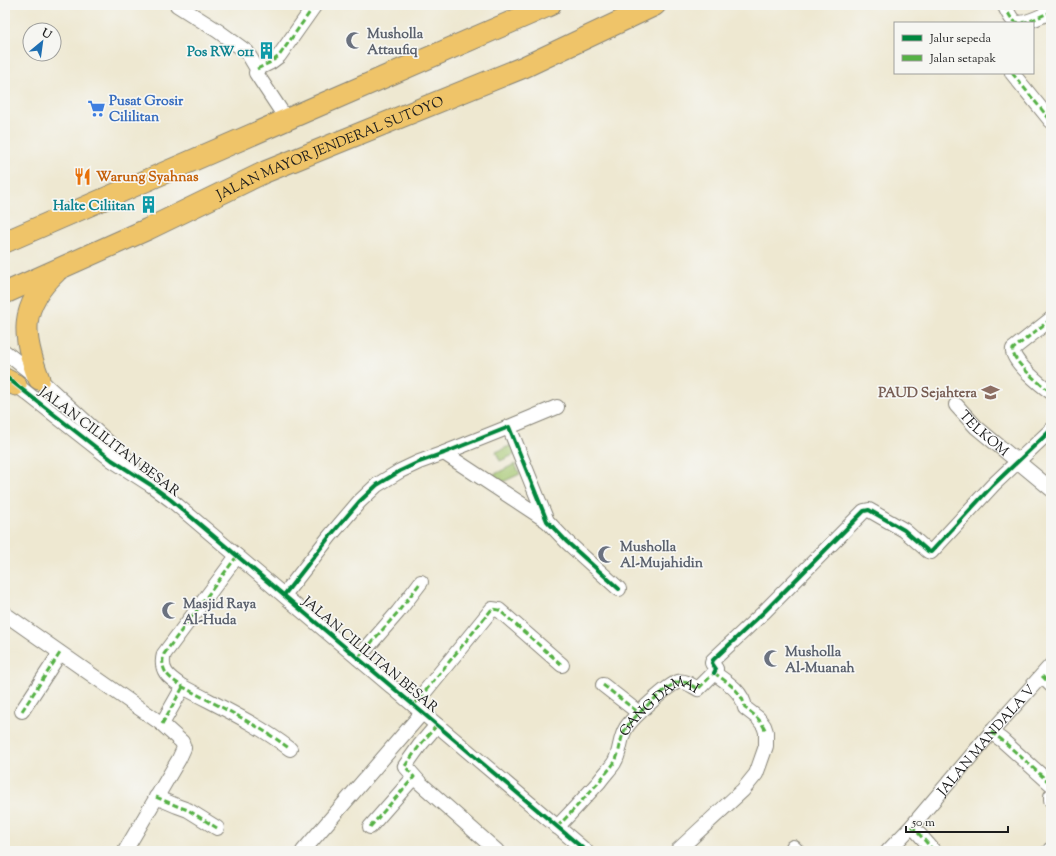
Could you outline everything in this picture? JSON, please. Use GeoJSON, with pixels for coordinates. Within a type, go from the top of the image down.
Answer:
{"type":"FeatureCollection","features":[{"type":"Feature","properties":{"kind":"highway"},"geometry":{"type":"LineString","coordinates":[[5,242],[550,5]]}},
{"type":"Feature","properties":{"kind":"highway","name":"JALAN MAYOR JENDERAL SUTOYO"},"geometry":{"type":"LineString","coordinates":[[5,293],[148,228],[265,172],[524,67],[655,5]]}},
{"type":"Feature","properties":{"kind":"highway"},"geometry":{"type":"LineString","coordinates":[[39,379],[28,348],[26,324],[28,315],[38,292],[64,265]]}},
{"type":"Feature","properties":{"kind":"street"},"geometry":{"type":"LineString","coordinates":[[177,5],[248,52],[257,69],[256,73],[287,120]]}},
{"type":"Feature","properties":{"kind":"street"},"geometry":{"type":"LineString","coordinates":[[257,69],[271,62],[278,56],[315,5]]}},
{"type":"Feature","properties":{"kind":"street"},"geometry":{"type":"LineString","coordinates":[[1004,5],[1012,22]]}},
{"type":"Feature","properties":{"kind":"street"},"geometry":{"type":"LineString","coordinates":[[1028,22],[1051,12]]}},
{"type":"Feature","properties":{"kind":"street"},"geometry":{"type":"LineString","coordinates":[[1013,74],[1051,121]]}},
{"type":"Feature","properties":{"kind":"street"},"geometry":{"type":"LineString","coordinates":[[1051,319],[1012,351],[1012,354],[1021,366],[1051,392]]}},
{"type":"Feature","properties":{"kind":"street","name":"JALAN CILILITAN BESAR"},"geometry":{"type":"LineString","coordinates":[[5,352],[39,379],[132,464],[151,485]]}},
{"type":"Feature","properties":{"kind":"street","name":"JALAN CILILITAN BESAR"},"geometry":{"type":"LineString","coordinates":[[9,380],[112,460],[151,485],[284,595],[586,851]]}},
{"type":"Feature","properties":{"kind":"street","name":"TELKOM"},"geometry":{"type":"LineString","coordinates":[[956,405],[976,427],[1051,489]]}},
{"type":"Feature","properties":{"kind":"street"},"geometry":{"type":"LineString","coordinates":[[284,595],[330,536],[359,502],[377,485],[400,471],[419,462],[557,407]]}},
{"type":"Feature","properties":{"kind":"street"},"geometry":{"type":"LineString","coordinates":[[509,427],[547,521]]}},
{"type":"Feature","properties":{"kind":"street"},"geometry":{"type":"LineString","coordinates":[[714,673],[716,669],[712,663],[713,660],[763,613],[864,511],[869,510],[904,530],[931,552],[993,485],[1051,430]]}},
{"type":"Feature","properties":{"kind":"street"},"geometry":{"type":"LineString","coordinates":[[444,453],[547,521],[567,542],[619,589]]}},
{"type":"Feature","properties":{"kind":"street"},"geometry":{"type":"LineString","coordinates":[[237,556],[164,654],[162,661],[164,670],[173,680],[183,687],[269,733],[290,749]]}},
{"type":"Feature","properties":{"kind":"street"},"geometry":{"type":"LineString","coordinates":[[358,658],[402,608],[421,582]]}},
{"type":"Feature","properties":{"kind":"street"},"geometry":{"type":"LineString","coordinates":[[303,851],[418,709],[492,609],[499,610],[562,665]]}},
{"type":"Feature","properties":{"kind":"street"},"geometry":{"type":"LineString","coordinates":[[5,614],[162,724],[182,742],[184,748],[179,759],[125,851]]}},
{"type":"Feature","properties":{"kind":"street"},"geometry":{"type":"LineString","coordinates":[[22,711],[60,653]]}},
{"type":"Feature","properties":{"kind":"street","name":"JALAN MANDALA V"},"geometry":{"type":"LineString","coordinates":[[888,851],[912,826],[991,732],[1046,681],[1051,665]]}},
{"type":"Feature","properties":{"kind":"street","name":"GANG DAMAI"},"geometry":{"type":"LineString","coordinates":[[557,827],[614,763],[619,754],[622,734],[639,713],[664,690],[678,682],[685,682],[698,689],[714,673],[738,692],[744,700],[745,708],[758,718],[764,726],[766,732],[766,746],[756,774],[743,790],[677,851]]}},
{"type":"Feature","properties":{"kind":"street"},"geometry":{"type":"LineString","coordinates":[[603,685],[639,713]]}},
{"type":"Feature","properties":{"kind":"street"},"geometry":{"type":"LineString","coordinates":[[162,724],[183,687]]}},
{"type":"Feature","properties":{"kind":"street"},"geometry":{"type":"LineString","coordinates":[[437,725],[404,766],[414,777],[496,851]]}},
{"type":"Feature","properties":{"kind":"street"},"geometry":{"type":"LineString","coordinates":[[991,732],[1051,784]]}},
{"type":"Feature","properties":{"kind":"street"},"geometry":{"type":"LineString","coordinates":[[370,828],[414,777]]}},
{"type":"Feature","properties":{"kind":"street"},"geometry":{"type":"LineString","coordinates":[[156,797],[188,810],[217,828]]}},
{"type":"Feature","properties":{"kind":"street"},"geometry":{"type":"LineString","coordinates":[[912,826],[934,851]]}},
{"type":"Feature","properties":{"kind":"green space"},"geometry":{"type":"Polygon","coordinates":[[[514,444],[518,453],[500,461],[496,452],[514,444]]]}},
{"type":"Feature","properties":{"kind":"green space"},"geometry":{"type":"Polygon","coordinates":[[[515,464],[520,474],[498,484],[493,475],[515,464]]]}},
{"type":"Feature","properties":{"kind":"marked path"},"geometry":{"type":"LineString","coordinates":[[257,69],[279,56],[315,5]]}},
{"type":"Feature","properties":{"kind":"marked path"},"geometry":{"type":"LineString","coordinates":[[1004,5],[1011,18],[1018,22]]}},
{"type":"Feature","properties":{"kind":"marked path"},"geometry":{"type":"LineString","coordinates":[[1027,22],[1051,12]]}},
{"type":"Feature","properties":{"kind":"marked path"},"geometry":{"type":"LineString","coordinates":[[1013,74],[1051,121]]}},
{"type":"Feature","properties":{"kind":"marked path"},"geometry":{"type":"LineString","coordinates":[[1051,319],[1013,349],[1013,354],[1021,366],[1034,379],[1051,392]]}},
{"type":"Feature","properties":{"kind":"marked path"},"geometry":{"type":"LineString","coordinates":[[237,556],[164,654],[164,670],[170,677],[183,687],[251,723],[290,749]]}},
{"type":"Feature","properties":{"kind":"marked path"},"geometry":{"type":"LineString","coordinates":[[358,658],[398,612],[421,582]]}},
{"type":"Feature","properties":{"kind":"marked path"},"geometry":{"type":"LineString","coordinates":[[414,705],[492,609],[499,610],[562,665]]}},
{"type":"Feature","properties":{"kind":"marked path"},"geometry":{"type":"LineString","coordinates":[[22,711],[60,653]]}},
{"type":"Feature","properties":{"kind":"marked path"},"geometry":{"type":"LineString","coordinates":[[714,673],[738,692],[744,702],[745,708],[758,718],[766,732]]}},
{"type":"Feature","properties":{"kind":"marked path"},"geometry":{"type":"LineString","coordinates":[[557,827],[599,782],[612,765],[618,754],[626,728],[642,710],[673,684],[683,682],[698,689],[714,673]]}},
{"type":"Feature","properties":{"kind":"marked path"},"geometry":{"type":"LineString","coordinates":[[1042,676],[1051,685]]}},
{"type":"Feature","properties":{"kind":"marked path"},"geometry":{"type":"LineString","coordinates":[[603,685],[639,713]]}},
{"type":"Feature","properties":{"kind":"marked path"},"geometry":{"type":"LineString","coordinates":[[162,724],[183,687]]}},
{"type":"Feature","properties":{"kind":"marked path"},"geometry":{"type":"LineString","coordinates":[[370,827],[414,777],[405,766],[437,725]]}},
{"type":"Feature","properties":{"kind":"marked path"},"geometry":{"type":"LineString","coordinates":[[991,732],[1051,784]]}},
{"type":"Feature","properties":{"kind":"marked path"},"geometry":{"type":"LineString","coordinates":[[156,797],[188,810],[217,828]]}},
{"type":"Feature","properties":{"kind":"marked path"},"geometry":{"type":"LineString","coordinates":[[912,826],[934,851]]}},
{"type":"Feature","properties":{"kind":"marked path"},"geometry":{"type":"LineString","coordinates":[[793,847],[797,851]]}},
{"type":"Feature","properties":{"kind":"cycle path"},"geometry":{"type":"LineString","coordinates":[[5,376],[112,460],[171,500],[586,851]]}},
{"type":"Feature","properties":{"kind":"cycle path"},"geometry":{"type":"LineString","coordinates":[[284,595],[330,536],[359,502],[377,485],[400,471],[419,462],[509,427],[547,521],[567,542],[619,589]]}},
{"type":"Feature","properties":{"kind":"cycle path"},"geometry":{"type":"LineString","coordinates":[[714,673],[716,669],[712,663],[713,660],[763,613],[864,511],[869,510],[904,530],[931,552],[993,485],[1051,430]]}},
{"type":"Feature","properties":{"kind":"place","name":"Musholla Attaufiq"},"geometry":{"type":"Point","coordinates":[354,41]}},
{"type":"Feature","properties":{"kind":"place","name":"Pos RW 011"},"geometry":{"type":"Point","coordinates":[267,51]}},
{"type":"Feature","properties":{"kind":"place","name":"Pusat Grosir Cililitan"},"geometry":{"type":"Point","coordinates":[96,108]}},
{"type":"Feature","properties":{"kind":"place","name":"Warung Syahnas"},"geometry":{"type":"Point","coordinates":[83,176]}},
{"type":"Feature","properties":{"kind":"place","name":"Halte Ciliitan"},"geometry":{"type":"Point","coordinates":[148,205]}},
{"type":"Feature","properties":{"kind":"place","name":"PAUD Sejahtera"},"geometry":{"type":"Point","coordinates":[990,392]}},
{"type":"Feature","properties":{"kind":"place","name":"Musholla Al-Mujahidin"},"geometry":{"type":"Point","coordinates":[607,554]}},
{"type":"Feature","properties":{"kind":"place","name":"Masjid Raya Al-Huda"},"geometry":{"type":"Point","coordinates":[170,611]}},
{"type":"Feature","properties":{"kind":"place","name":"Musholla Al-Muanah"},"geometry":{"type":"Point","coordinates":[772,659]}}]}
